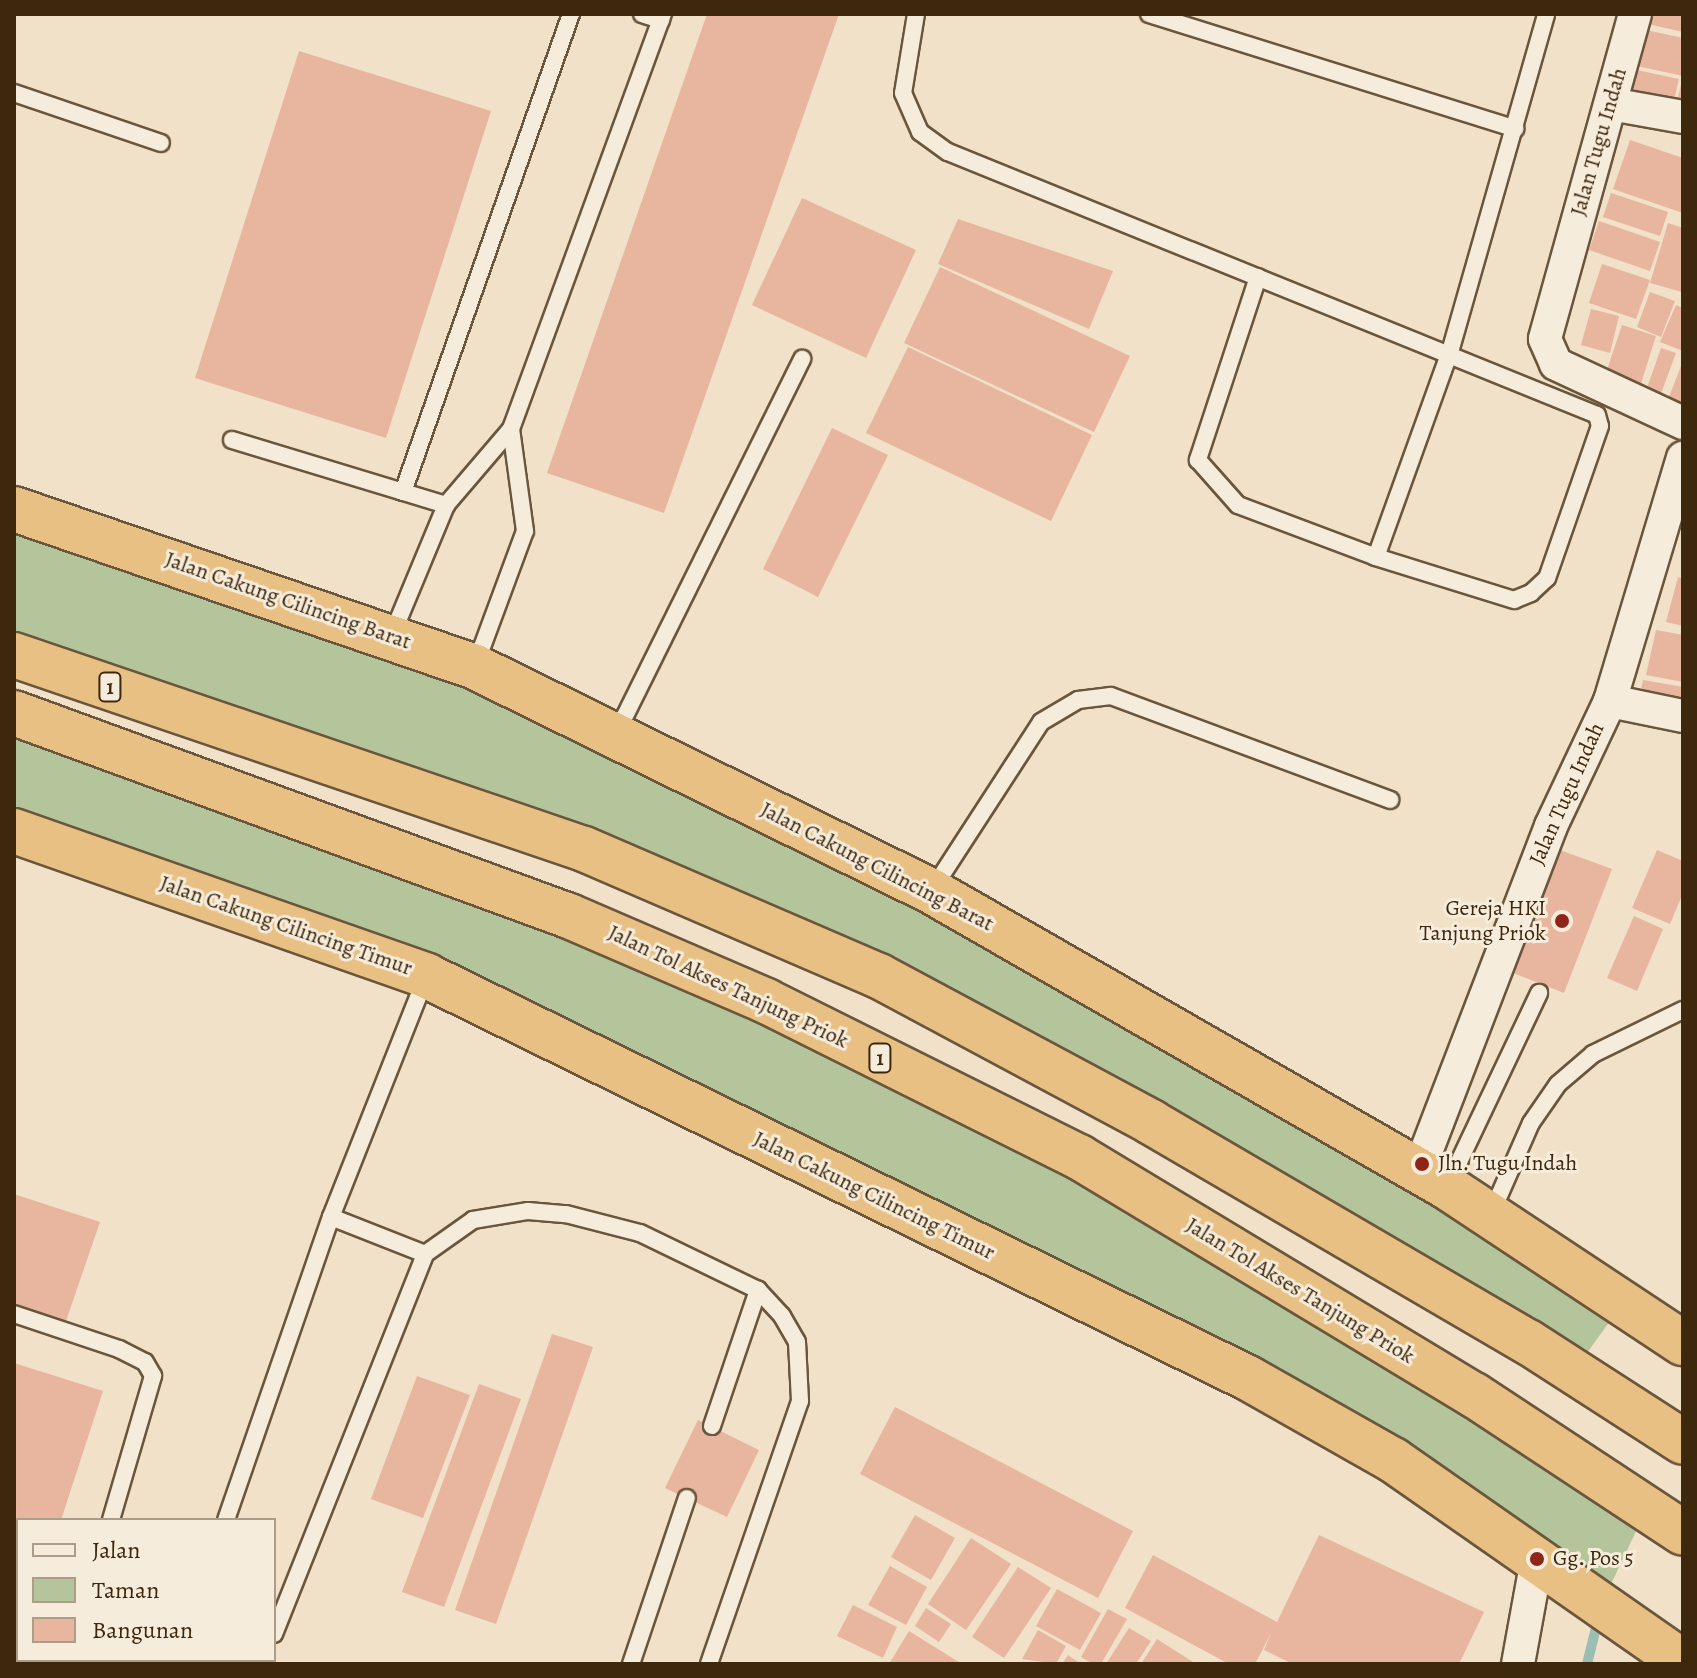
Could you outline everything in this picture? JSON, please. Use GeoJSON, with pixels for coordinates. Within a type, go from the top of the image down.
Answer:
{"type":"FeatureCollection","features":[{"type":"Feature","properties":{"kind":"highway","name":"Jalan Cakung Cilincing Barat"},"geometry":{"type":"LineString","coordinates":[[14,509],[392,635],[475,667],[931,891],[1433,1179],[1491,1214],[1683,1343]]}},
{"type":"Feature","properties":{"kind":"highway","name":"1"},"geometry":{"type":"LineString","coordinates":[[14,655],[584,849],[879,976],[1178,1138],[1528,1342],[1683,1442]]}},
{"type":"Feature","properties":{"kind":"highway","name":"Jalan Tol Akses Tanjung Priok"},"geometry":{"type":"LineString","coordinates":[[14,713],[569,916],[766,1001],[1079,1157],[1474,1395],[1683,1533]]}},
{"type":"Feature","properties":{"kind":"highway","name":"Jalan Cakung Cilincing Timur"},"geometry":{"type":"LineString","coordinates":[[14,831],[427,976],[1248,1378],[1393,1460],[1683,1662]]}},
{"type":"Feature","properties":{"kind":"street","name":"Jalan Tugu Indah"},"geometry":{"type":"LineString","coordinates":[[1635,14],[1545,339],[1547,353],[1579,378],[1683,423]]}},
{"type":"Feature","properties":{"kind":"street"},"geometry":{"type":"LineString","coordinates":[[1611,104],[1683,117]]}},
{"type":"Feature","properties":{"kind":"street","name":"Jalan Tugu Indah"},"geometry":{"type":"LineString","coordinates":[[1433,1179],[1551,826],[1610,701],[1683,458]]}},
{"type":"Feature","properties":{"kind":"street"},"geometry":{"type":"LineString","coordinates":[[1610,701],[1683,716]]}},
{"type":"Feature","properties":{"kind":"street"},"geometry":{"type":"LineString","coordinates":[[1518,1664],[1544,1564]]}},
{"type":"Feature","properties":{"kind":"lane"},"geometry":{"type":"LineString","coordinates":[[403,492],[571,14]]}},
{"type":"Feature","properties":{"kind":"lane"},"geometry":{"type":"LineString","coordinates":[[392,635],[446,505],[511,429],[662,17],[642,14]]}},
{"type":"Feature","properties":{"kind":"lane"},"geometry":{"type":"LineString","coordinates":[[916,14],[903,93],[920,132],[948,152],[1450,352],[1597,415],[1600,426],[1547,578],[1514,600],[1376,557],[1238,505],[1198,460],[1258,277]]}},
{"type":"Feature","properties":{"kind":"lane"},"geometry":{"type":"LineString","coordinates":[[1149,14],[1515,129]]}},
{"type":"Feature","properties":{"kind":"lane"},"geometry":{"type":"LineString","coordinates":[[1376,557],[1450,352],[1546,14]]}},
{"type":"Feature","properties":{"kind":"lane"},"geometry":{"type":"LineString","coordinates":[[14,93],[161,143]]}},
{"type":"Feature","properties":{"kind":"lane"},"geometry":{"type":"LineString","coordinates":[[615,735],[802,359]]}},
{"type":"Feature","properties":{"kind":"lane"},"geometry":{"type":"LineString","coordinates":[[475,667],[525,531],[511,429]]}},
{"type":"Feature","properties":{"kind":"lane"},"geometry":{"type":"LineString","coordinates":[[232,440],[446,505]]}},
{"type":"Feature","properties":{"kind":"lane"},"geometry":{"type":"LineString","coordinates":[[931,891],[1041,722],[1078,700],[1111,696],[1390,800]]}},
{"type":"Feature","properties":{"kind":"lane"},"geometry":{"type":"LineString","coordinates":[[227,1518],[331,1217],[427,976]]}},
{"type":"Feature","properties":{"kind":"lane"},"geometry":{"type":"LineString","coordinates":[[1433,1179],[1539,993]]}},
{"type":"Feature","properties":{"kind":"lane"},"geometry":{"type":"LineString","coordinates":[[1491,1214],[1531,1123],[1558,1084],[1593,1054],[1683,1010]]}},
{"type":"Feature","properties":{"kind":"lane"},"geometry":{"type":"LineString","coordinates":[[276,1629],[425,1254],[473,1220],[528,1211],[566,1214],[640,1233],[758,1290],[797,1342],[800,1401],[709,1664]]}},
{"type":"Feature","properties":{"kind":"lane"},"geometry":{"type":"LineString","coordinates":[[331,1217],[425,1254]]}},
{"type":"Feature","properties":{"kind":"lane"},"geometry":{"type":"LineString","coordinates":[[712,1426],[758,1290]]}},
{"type":"Feature","properties":{"kind":"lane"},"geometry":{"type":"LineString","coordinates":[[14,1314],[119,1349],[145,1362],[153,1376],[112,1518]]}},
{"type":"Feature","properties":{"kind":"lane"},"geometry":{"type":"LineString","coordinates":[[631,1664],[687,1498]]}},
{"type":"Feature","properties":{"kind":"green space"},"geometry":{"type":"Polygon","coordinates":[[[14,510],[260,591],[931,891],[1623,1303],[1574,1371],[879,976],[14,656],[14,510]]]}},
{"type":"Feature","properties":{"kind":"green space"},"geometry":{"type":"Polygon","coordinates":[[[14,715],[428,862],[1079,1157],[1639,1525],[1602,1603],[1393,1460],[501,1010],[14,831],[14,715]]]}},
{"type":"Feature","properties":{"kind":"building"},"geometry":{"type":"Polygon","coordinates":[[[707,14],[839,14],[664,513],[547,473],[707,14]]]}},
{"type":"Feature","properties":{"kind":"building"},"geometry":{"type":"Polygon","coordinates":[[[1641,14],[1683,14],[1683,32],[1639,22],[1641,14]]]}},
{"type":"Feature","properties":{"kind":"building"},"geometry":{"type":"Polygon","coordinates":[[[1646,30],[1683,38],[1683,76],[1637,66],[1646,30]]]}},
{"type":"Feature","properties":{"kind":"building"},"geometry":{"type":"Polygon","coordinates":[[[299,51],[491,111],[386,438],[195,378],[299,51]]]}},
{"type":"Feature","properties":{"kind":"building"},"geometry":{"type":"Polygon","coordinates":[[[1632,69],[1679,79],[1671,113],[1625,103],[1632,69]]]}},
{"type":"Feature","properties":{"kind":"building"},"geometry":{"type":"Polygon","coordinates":[[[1683,80],[1683,112],[1675,111],[1683,80]]]}},
{"type":"Feature","properties":{"kind":"building"},"geometry":{"type":"Polygon","coordinates":[[[1630,140],[1683,158],[1683,213],[1613,189],[1630,140]]]}},
{"type":"Feature","properties":{"kind":"building"},"geometry":{"type":"Polygon","coordinates":[[[1611,193],[1668,212],[1660,236],[1603,217],[1611,193]]]}},
{"type":"Feature","properties":{"kind":"building"},"geometry":{"type":"Polygon","coordinates":[[[802,198],[916,250],[866,358],[752,305],[802,198]]]}},
{"type":"Feature","properties":{"kind":"building"},"geometry":{"type":"Polygon","coordinates":[[[958,219],[1113,271],[1089,329],[938,264],[958,219]]]}},
{"type":"Feature","properties":{"kind":"building"},"geometry":{"type":"Polygon","coordinates":[[[1599,221],[1660,242],[1650,271],[1589,250],[1599,221]]]}},
{"type":"Feature","properties":{"kind":"building"},"geometry":{"type":"Polygon","coordinates":[[[1668,223],[1683,228],[1682,292],[1650,283],[1668,223]]]}},
{"type":"Feature","properties":{"kind":"building"},"geometry":{"type":"Polygon","coordinates":[[[1602,264],[1650,280],[1636,319],[1589,303],[1602,264]]]}},
{"type":"Feature","properties":{"kind":"building"},"geometry":{"type":"Polygon","coordinates":[[[940,267],[1130,356],[1094,432],[904,343],[940,267]]]}},
{"type":"Feature","properties":{"kind":"building"},"geometry":{"type":"Polygon","coordinates":[[[1650,292],[1675,301],[1661,337],[1637,327],[1650,292]]]}},
{"type":"Feature","properties":{"kind":"building"},"geometry":{"type":"Polygon","coordinates":[[[1676,305],[1683,308],[1683,351],[1660,342],[1676,305]]]}},
{"type":"Feature","properties":{"kind":"building"},"geometry":{"type":"Polygon","coordinates":[[[1591,309],[1619,316],[1610,353],[1581,345],[1591,309]]]}},
{"type":"Feature","properties":{"kind":"building"},"geometry":{"type":"Polygon","coordinates":[[[1622,325],[1656,336],[1637,396],[1602,385],[1622,325]]]}},
{"type":"Feature","properties":{"kind":"building"},"geometry":{"type":"Polygon","coordinates":[[[908,347],[1092,435],[1051,521],[866,433],[908,347]]]}},
{"type":"Feature","properties":{"kind":"building"},"geometry":{"type":"Polygon","coordinates":[[[1661,348],[1676,353],[1656,407],[1642,402],[1661,348]]]}},
{"type":"Feature","properties":{"kind":"building"},"geometry":{"type":"Polygon","coordinates":[[[1683,361],[1683,420],[1663,412],[1683,361]]]}},
{"type":"Feature","properties":{"kind":"building"},"geometry":{"type":"Polygon","coordinates":[[[832,428],[888,455],[818,597],[763,569],[832,428]]]}},
{"type":"Feature","properties":{"kind":"building"},"geometry":{"type":"Polygon","coordinates":[[[1678,577],[1683,579],[1683,626],[1666,622],[1678,577]]]}},
{"type":"Feature","properties":{"kind":"building"},"geometry":{"type":"Polygon","coordinates":[[[1656,630],[1683,635],[1683,682],[1646,675],[1656,630]]]}},
{"type":"Feature","properties":{"kind":"building"},"geometry":{"type":"Polygon","coordinates":[[[1643,680],[1683,687],[1683,713],[1638,704],[1643,680]]]}},
{"type":"Feature","properties":{"kind":"building","name":"Gereja HKI Tanjung Priok"},"geometry":{"type":"Polygon","coordinates":[[[1560,850],[1612,869],[1564,993],[1513,973],[1560,850]]]}},
{"type":"Feature","properties":{"kind":"building"},"geometry":{"type":"Polygon","coordinates":[[[1657,850],[1683,861],[1683,893],[1670,924],[1632,908],[1657,850]]]}},
{"type":"Feature","properties":{"kind":"building"},"geometry":{"type":"Polygon","coordinates":[[[1634,916],[1663,929],[1637,991],[1607,978],[1634,916]]]}},
{"type":"Feature","properties":{"kind":"building"},"geometry":{"type":"Polygon","coordinates":[[[14,1194],[100,1222],[66,1321],[14,1304],[14,1194]]]}},
{"type":"Feature","properties":{"kind":"building"},"geometry":{"type":"Polygon","coordinates":[[[552,1334],[593,1347],[496,1624],[455,1610],[552,1334]]]}},
{"type":"Feature","properties":{"kind":"building"},"geometry":{"type":"Polygon","coordinates":[[[14,1363],[103,1391],[62,1518],[16,1518],[14,1363]]]}},
{"type":"Feature","properties":{"kind":"building"},"geometry":{"type":"Polygon","coordinates":[[[417,1376],[470,1395],[423,1518],[371,1499],[417,1376]]]}},
{"type":"Feature","properties":{"kind":"building"},"geometry":{"type":"Polygon","coordinates":[[[479,1384],[521,1399],[444,1607],[402,1592],[479,1384]]]}},
{"type":"Feature","properties":{"kind":"building"},"geometry":{"type":"Polygon","coordinates":[[[895,1407],[1133,1531],[1098,1598],[860,1474],[895,1407]]]}},
{"type":"Feature","properties":{"kind":"building"},"geometry":{"type":"Polygon","coordinates":[[[698,1420],[759,1450],[727,1517],[665,1488],[698,1420]]]}},
{"type":"Feature","properties":{"kind":"building"},"geometry":{"type":"Polygon","coordinates":[[[915,1515],[955,1538],[931,1580],[891,1557],[915,1515]]]}},
{"type":"Feature","properties":{"kind":"building"},"geometry":{"type":"Polygon","coordinates":[[[1319,1535],[1484,1612],[1459,1664],[1293,1664],[1264,1650],[1271,1633],[1255,1664],[1229,1664],[1125,1608],[1153,1555],[1277,1622],[1319,1535]]]}},
{"type":"Feature","properties":{"kind":"building"},"geometry":{"type":"Polygon","coordinates":[[[971,1538],[1011,1564],[966,1630],[928,1604],[971,1538]]]}},
{"type":"Feature","properties":{"kind":"building"},"geometry":{"type":"Polygon","coordinates":[[[890,1566],[927,1587],[906,1625],[868,1605],[890,1566]]]}},
{"type":"Feature","properties":{"kind":"building"},"geometry":{"type":"Polygon","coordinates":[[[1018,1567],[1051,1588],[1004,1658],[972,1637],[1018,1567]]]}},
{"type":"Feature","properties":{"kind":"building"},"geometry":{"type":"Polygon","coordinates":[[[1057,1589],[1101,1613],[1080,1650],[1036,1626],[1057,1589]]]}},
{"type":"Feature","properties":{"kind":"building"},"geometry":{"type":"Polygon","coordinates":[[[853,1605],[897,1627],[883,1658],[837,1636],[853,1605]]]}},
{"type":"Feature","properties":{"kind":"building"},"geometry":{"type":"Polygon","coordinates":[[[926,1608],[951,1624],[939,1642],[915,1626],[926,1608]]]}},
{"type":"Feature","properties":{"kind":"building"},"geometry":{"type":"Polygon","coordinates":[[[1108,1609],[1127,1619],[1101,1664],[1093,1664],[1081,1657],[1108,1609]]]}},
{"type":"Feature","properties":{"kind":"building"},"geometry":{"type":"Polygon","coordinates":[[[1129,1628],[1151,1641],[1136,1664],[1106,1664],[1129,1628]]]}},
{"type":"Feature","properties":{"kind":"building"},"geometry":{"type":"Polygon","coordinates":[[[1038,1630],[1066,1646],[1056,1664],[1022,1659],[1038,1630]]]}},
{"type":"Feature","properties":{"kind":"building"},"geometry":{"type":"Polygon","coordinates":[[[909,1631],[962,1664],[889,1664],[909,1631]]]}},
{"type":"Feature","properties":{"kind":"building"},"geometry":{"type":"Polygon","coordinates":[[[1157,1639],[1193,1662],[1192,1664],[1141,1664],[1157,1639]]]}},
{"type":"Feature","properties":{"kind":"building"},"geometry":{"type":"Polygon","coordinates":[[[1068,1655],[1081,1664],[1062,1664],[1068,1655]]]}},
{"type":"Feature","properties":{"kind":"waterway"},"geometry":{"type":"LineString","coordinates":[[1587,1664],[1599,1616]]}},
{"type":"Feature","properties":{"kind":"place","name":"Gereja HKI Tanjung Priok"},"geometry":{"type":"Point","coordinates":[1562,921]}},
{"type":"Feature","properties":{"kind":"place","name":"Jln. Tugu Indah"},"geometry":{"type":"Point","coordinates":[1422,1164]}},
{"type":"Feature","properties":{"kind":"place","name":"Gg. Pos 5"},"geometry":{"type":"Point","coordinates":[1537,1559]}}]}
